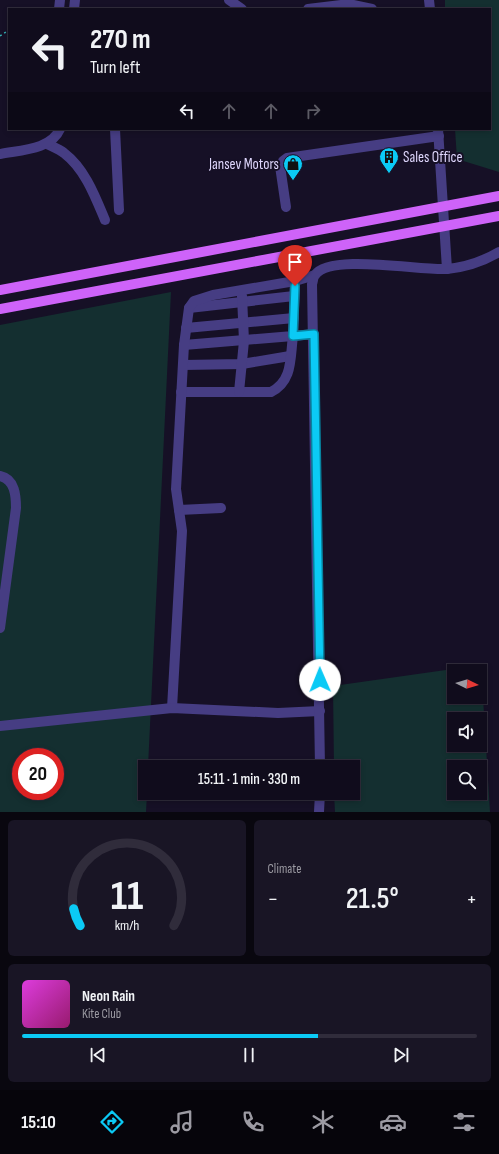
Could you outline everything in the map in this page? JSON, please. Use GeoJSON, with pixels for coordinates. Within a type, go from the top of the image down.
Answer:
{"type":"FeatureCollection","features":[{"type":"Feature","properties":{"kind":"main road"},"geometry":{"type":"LineString","coordinates":[[0,290],[442,208],[499,196]]}},
{"type":"Feature","properties":{"kind":"main road"},"geometry":{"type":"LineString","coordinates":[[0,309],[499,216]]}},
{"type":"Feature","properties":{"kind":"street"},"geometry":{"type":"LineString","coordinates":[[229,0],[241,8]]}},
{"type":"Feature","properties":{"kind":"street"},"geometry":{"type":"LineString","coordinates":[[316,8],[349,4],[367,8]]}},
{"type":"Feature","properties":{"kind":"street"},"geometry":{"type":"LineString","coordinates":[[0,154],[47,144],[57,136],[60,130]]}},
{"type":"Feature","properties":{"kind":"street"},"geometry":{"type":"LineString","coordinates":[[116,130],[119,210]]}},
{"type":"Feature","properties":{"kind":"street"},"geometry":{"type":"LineString","coordinates":[[286,207],[280,166],[287,158],[439,133],[443,226],[447,269]]}},
{"type":"Feature","properties":{"kind":"street"},"geometry":{"type":"LineString","coordinates":[[47,144],[64,152],[75,164],[93,192],[105,220]]}},
{"type":"Feature","properties":{"kind":"street"},"geometry":{"type":"LineString","coordinates":[[172,708],[182,531],[176,489],[181,392],[186,328],[189,308],[194,301],[213,295],[295,281],[315,275],[322,269],[332,266],[385,264],[423,269],[447,269],[476,264],[499,252]]}},
{"type":"Feature","properties":{"kind":"street"},"geometry":{"type":"LineString","coordinates":[[315,275],[312,284],[320,760]]}},
{"type":"Feature","properties":{"kind":"street"},"geometry":{"type":"LineString","coordinates":[[181,392],[271,392],[278,389],[285,382],[290,356],[293,336],[295,281]]}},
{"type":"Feature","properties":{"kind":"street"},"geometry":{"type":"LineString","coordinates":[[239,392],[244,341],[242,290]]}},
{"type":"Feature","properties":{"kind":"street"},"geometry":{"type":"LineString","coordinates":[[189,308],[294,296]]}},
{"type":"Feature","properties":{"kind":"street"},"geometry":{"type":"LineString","coordinates":[[186,328],[244,324],[294,318]]}},
{"type":"Feature","properties":{"kind":"street"},"geometry":{"type":"LineString","coordinates":[[184,345],[314,334]]}},
{"type":"Feature","properties":{"kind":"street"},"geometry":{"type":"LineString","coordinates":[[183,365],[242,364],[290,356]]}},
{"type":"Feature","properties":{"kind":"street"},"geometry":{"type":"LineString","coordinates":[[0,476],[8,479],[12,484],[16,498],[0,628]]}},
{"type":"Feature","properties":{"kind":"street"},"geometry":{"type":"LineString","coordinates":[[179,510],[222,508]]}},
{"type":"Feature","properties":{"kind":"street"},"geometry":{"type":"LineString","coordinates":[[0,726],[172,708],[278,713],[320,711]]}},
{"type":"Feature","properties":{"kind":"street"},"geometry":{"type":"LineString","coordinates":[[320,800],[320,812]]}},
{"type":"Feature","properties":{"kind":"green space"},"geometry":{"type":"Polygon","coordinates":[[[445,0],[499,0],[499,172],[457,159],[455,130],[491,130],[491,8],[445,8],[445,0]]]}},
{"type":"Feature","properties":{"kind":"green space"},"geometry":{"type":"Polygon","coordinates":[[[171,292],[148,760],[138,760],[138,800],[147,800],[146,812],[0,812],[0,325],[171,292]]]}},
{"type":"Feature","properties":{"kind":"green space"},"geometry":{"type":"Polygon","coordinates":[[[447,670],[447,704],[483,704],[484,712],[447,712],[447,752],[486,752],[487,760],[447,760],[447,800],[487,800],[487,763],[490,812],[335,812],[334,800],[360,800],[360,760],[334,760],[333,686],[447,670]]]}},
{"type":"Feature","properties":{"kind":"place","name":"Sales Office"},"geometry":{"type":"Point","coordinates":[389,174]}},
{"type":"Feature","properties":{"kind":"place","name":"Jansev Motors"},"geometry":{"type":"Point","coordinates":[293,181]}},
{"type":"Feature","properties":{"kind":"route"},"geometry":{"type":"LineString","coordinates":[[295,286],[293,336],[314,334],[320,680]]}}]}
